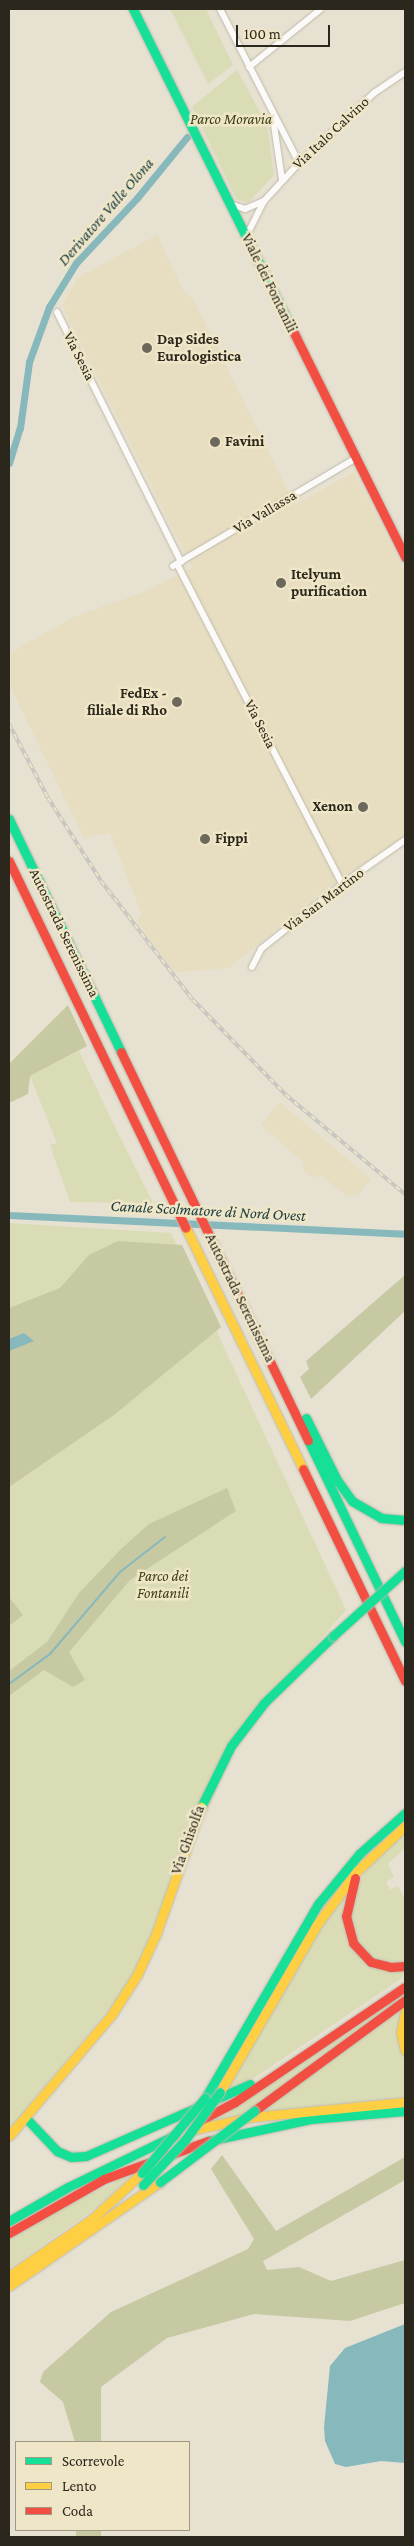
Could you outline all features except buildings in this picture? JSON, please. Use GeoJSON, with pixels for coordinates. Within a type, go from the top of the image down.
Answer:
{"type":"FeatureCollection","features":[{"type":"Feature","properties":{"kind":"main road","name":"Viale dei Fontanili"},"geometry":{"type":"LineString","coordinates":[[133,9],[405,557]]}},
{"type":"Feature","properties":{"kind":"main road","name":"Autostrada Serenissima"},"geometry":{"type":"LineString","coordinates":[[9,819],[405,1642]]}},
{"type":"Feature","properties":{"kind":"main road","name":"Autostrada Serenissima"},"geometry":{"type":"LineString","coordinates":[[9,861],[405,1681]]}},
{"type":"Feature","properties":{"kind":"main road"},"geometry":{"type":"LineString","coordinates":[[268,1354],[344,1492],[369,1513],[393,1520],[405,1520]]}},
{"type":"Feature","properties":{"kind":"main road","name":"Via Ghisolfa"},"geometry":{"type":"LineString","coordinates":[[9,2136],[112,2014],[137,1975],[156,1934],[204,1797],[232,1746],[264,1703],[333,1636],[405,1572]]}},
{"type":"Feature","properties":{"kind":"main road"},"geometry":{"type":"LineString","coordinates":[[398,1669],[405,1691]]}},
{"type":"Feature","properties":{"kind":"main road"},"geometry":{"type":"LineString","coordinates":[[9,2276],[93,2218],[142,2173],[205,2098],[235,2051],[293,1942],[318,1904],[360,1854],[405,1813]]}},
{"type":"Feature","properties":{"kind":"main road"},"geometry":{"type":"LineString","coordinates":[[99,2226],[144,2185],[184,2140],[220,2092],[301,1949],[358,1871],[405,1826]]}},
{"type":"Feature","properties":{"kind":"main road"},"geometry":{"type":"LineString","coordinates":[[358,1871],[347,1907],[348,1930],[353,1943],[371,1962],[384,1966],[405,1966]]}},
{"type":"Feature","properties":{"kind":"main road"},"geometry":{"type":"LineString","coordinates":[[25,2117],[51,2146],[64,2155],[92,2154],[242,2088],[405,1979]]}},
{"type":"Feature","properties":{"kind":"main road"},"geometry":{"type":"LineString","coordinates":[[9,2221],[68,2186],[174,2135],[240,2098],[405,1987]]}},
{"type":"Feature","properties":{"kind":"main road"},"geometry":{"type":"LineString","coordinates":[[9,2286],[99,2226],[160,2182],[405,2000]]}},
{"type":"Feature","properties":{"kind":"main road"},"geometry":{"type":"LineString","coordinates":[[405,2012],[401,2033],[405,2051]]}},
{"type":"Feature","properties":{"kind":"main road"},"geometry":{"type":"LineString","coordinates":[[174,2135],[252,2117],[405,2102]]}},
{"type":"Feature","properties":{"kind":"main road"},"geometry":{"type":"LineString","coordinates":[[9,2232],[104,2179],[197,2144],[277,2125],[405,2111]]}},
{"type":"Feature","properties":{"kind":"street"},"geometry":{"type":"LineString","coordinates":[[220,9],[273,117],[299,163]]}},
{"type":"Feature","properties":{"kind":"street"},"geometry":{"type":"LineString","coordinates":[[249,68],[321,9]]}},
{"type":"Feature","properties":{"kind":"street","name":"Via Italo Calvino"},"geometry":{"type":"LineString","coordinates":[[246,236],[264,201],[282,180],[374,93],[405,72]]}},
{"type":"Feature","properties":{"kind":"street"},"geometry":{"type":"LineString","coordinates":[[273,117],[282,180]]}},
{"type":"Feature","properties":{"kind":"street"},"geometry":{"type":"LineString","coordinates":[[230,204],[244,209],[264,201]]}},
{"type":"Feature","properties":{"kind":"street","name":"Via Sesia"},"geometry":{"type":"LineString","coordinates":[[57,312],[177,564],[342,884]]}},
{"type":"Feature","properties":{"kind":"street","name":"Via Vallassa"},"geometry":{"type":"LineString","coordinates":[[177,564],[356,458]]}},
{"type":"Feature","properties":{"kind":"street","name":"Via San Martino"},"geometry":{"type":"LineString","coordinates":[[252,967],[261,948],[342,884],[405,840]]}},
{"type":"Feature","properties":{"kind":"shaded area"},"geometry":{"type":"Polygon","coordinates":[[[157,235],[184,292],[192,297],[295,505],[354,472],[405,572],[405,837],[328,887],[229,968],[175,972],[136,921],[142,915],[110,833],[84,838],[11,688],[11,652],[76,616],[141,593],[192,568],[62,305],[79,277],[157,235]]]}},
{"type":"Feature","properties":{"kind":"shaded area"},"geometry":{"type":"Polygon","coordinates":[[[280,1102],[371,1179],[358,1195],[347,1196],[320,1175],[315,1178],[304,1172],[303,1162],[261,1125],[280,1102]]]}},
{"type":"Feature","properties":{"kind":"green space"},"geometry":{"type":"Polygon","coordinates":[[[170,9],[206,9],[233,65],[208,84],[170,9]]]}},
{"type":"Feature","properties":{"kind":"green space","name":"Parco Moravia"},"geometry":{"type":"Polygon","coordinates":[[[237,70],[267,125],[274,175],[249,202],[237,200],[192,107],[237,70]]]}},
{"type":"Feature","properties":{"kind":"green space"},"geometry":{"type":"Polygon","coordinates":[[[68,1005],[87,1046],[30,1076],[28,1094],[9,1103],[9,1064],[68,1005]]]}},
{"type":"Feature","properties":{"kind":"green space"},"geometry":{"type":"Polygon","coordinates":[[[79,1051],[153,1203],[70,1202],[50,1145],[57,1143],[30,1076],[79,1051]]]}},
{"type":"Feature","properties":{"kind":"green space","name":"Parco dei Fontanili"},"geometry":{"type":"Polygon","coordinates":[[[9,1223],[171,1233],[346,1610],[243,1729],[137,1975],[9,2129],[9,1223]]]}},
{"type":"Feature","properties":{"kind":"green space"},"geometry":{"type":"Polygon","coordinates":[[[118,1241],[182,1245],[221,1327],[114,1415],[9,1487],[9,1308],[60,1288],[89,1255],[118,1241]]]}},
{"type":"Feature","properties":{"kind":"green space"},"geometry":{"type":"Polygon","coordinates":[[[405,1275],[405,1311],[311,1399],[300,1377],[309,1369],[306,1361],[405,1275]]]}},
{"type":"Feature","properties":{"kind":"green space"},"geometry":{"type":"Polygon","coordinates":[[[227,1488],[236,1511],[130,1580],[69,1652],[85,1680],[73,1687],[44,1670],[9,1696],[9,1671],[47,1642],[79,1593],[122,1548],[149,1524],[227,1488]]]}},
{"type":"Feature","properties":{"kind":"green space"},"geometry":{"type":"Polygon","coordinates":[[[9,1597],[23,1615],[9,1626],[9,1597]]]}},
{"type":"Feature","properties":{"kind":"green space"},"geometry":{"type":"Polygon","coordinates":[[[405,1830],[405,1848],[388,1864],[394,1877],[386,1882],[390,1890],[398,1886],[405,1899],[405,1963],[378,1961],[361,1948],[350,1923],[363,1874],[405,1830]]]}},
{"type":"Feature","properties":{"kind":"green space"},"geometry":{"type":"Polygon","coordinates":[[[347,1888],[344,1908],[359,1956],[405,1969],[405,1976],[248,2082],[224,2094],[280,1993],[347,1888]]]}},
{"type":"Feature","properties":{"kind":"green space"},"geometry":{"type":"Polygon","coordinates":[[[405,1990],[405,1996],[241,2116],[216,2120],[215,2117],[405,1990]]]}},
{"type":"Feature","properties":{"kind":"green space"},"geometry":{"type":"Polygon","coordinates":[[[405,2004],[402,2051],[405,2057],[405,2098],[258,2113],[405,2004]]]}},
{"type":"Feature","properties":{"kind":"green space"},"geometry":{"type":"Polygon","coordinates":[[[222,2155],[276,2231],[405,2157],[405,2180],[263,2261],[267,2270],[299,2267],[331,2281],[405,2260],[405,2303],[350,2321],[254,2314],[167,2338],[101,2387],[101,2441],[75,2441],[63,2402],[40,2382],[43,2372],[111,2312],[248,2249],[254,2239],[211,2169],[222,2155]]]}},
{"type":"Feature","properties":{"kind":"green space"},"geometry":{"type":"Polygon","coordinates":[[[132,2174],[99,2206],[9,2269],[9,2240],[63,2207],[132,2174]]]}},
{"type":"Feature","properties":{"kind":"green space"},"geometry":{"type":"Polygon","coordinates":[[[76,2531],[101,2531],[101,2537],[76,2537],[76,2531]]]}},
{"type":"Feature","properties":{"kind":"water"},"geometry":{"type":"Polygon","coordinates":[[[24,1333],[34,1341],[9,1351],[9,1339],[24,1333]]]}},
{"type":"Feature","properties":{"kind":"water"},"geometry":{"type":"Polygon","coordinates":[[[405,2324],[405,2463],[381,2461],[346,2467],[335,2464],[325,2441],[324,2427],[330,2366],[345,2348],[405,2324]]]}},
{"type":"Feature","properties":{"kind":"waterway","name":"Derivatore Valle Olona"},"geometry":{"type":"LineString","coordinates":[[9,463],[20,428],[29,362],[49,307],[76,263],[137,198],[187,137]]}},
{"type":"Feature","properties":{"kind":"waterway","name":"Canale Scolmatore di Nord Ovest"},"geometry":{"type":"LineString","coordinates":[[9,1215],[405,1234]]}},
{"type":"Feature","properties":{"kind":"waterway"},"geometry":{"type":"LineString","coordinates":[[9,1684],[50,1654],[120,1572],[165,1537]]}},
{"type":"Feature","properties":{"kind":"railway"},"geometry":{"type":"LineString","coordinates":[[9,724],[48,798],[101,881],[193,1000],[286,1095],[405,1194]]}},
{"type":"Feature","properties":{"kind":"traffic: fast"},"geometry":{"type":"LineString","coordinates":[[133,9],[291,327]]}},
{"type":"Feature","properties":{"kind":"traffic: fast"},"geometry":{"type":"LineString","coordinates":[[9,819],[121,1052]]}},
{"type":"Feature","properties":{"kind":"traffic: fast"},"geometry":{"type":"LineString","coordinates":[[306,1418],[337,1480],[352,1501],[381,1518],[405,1520]]}},
{"type":"Feature","properties":{"kind":"traffic: fast"},"geometry":{"type":"LineString","coordinates":[[308,1440],[405,1642]]}},
{"type":"Feature","properties":{"kind":"traffic: fast"},"geometry":{"type":"LineString","coordinates":[[333,1636],[405,1571]]}},
{"type":"Feature","properties":{"kind":"traffic: fast"},"geometry":{"type":"LineString","coordinates":[[201,1807],[231,1746],[264,1703],[333,1636]]}},
{"type":"Feature","properties":{"kind":"traffic: fast"},"geometry":{"type":"LineString","coordinates":[[205,2098],[318,1904],[359,1854],[405,1813]]}},
{"type":"Feature","properties":{"kind":"traffic: fast"},"geometry":{"type":"LineString","coordinates":[[25,2117],[57,2151],[71,2157],[86,2156],[250,2084]]}},
{"type":"Feature","properties":{"kind":"traffic: fast"},"geometry":{"type":"LineString","coordinates":[[143,2185],[185,2140],[220,2092]]}},
{"type":"Feature","properties":{"kind":"traffic: fast"},"geometry":{"type":"LineString","coordinates":[[142,2173],[205,2098]]}},
{"type":"Feature","properties":{"kind":"traffic: fast"},"geometry":{"type":"LineString","coordinates":[[160,2182],[254,2111]]}},
{"type":"Feature","properties":{"kind":"traffic: fast"},"geometry":{"type":"LineString","coordinates":[[208,2141],[311,2119],[405,2111]]}},
{"type":"Feature","properties":{"kind":"traffic: fast"},"geometry":{"type":"LineString","coordinates":[[9,2221],[68,2187],[175,2135]]}},
{"type":"Feature","properties":{"kind":"traffic: slow"},"geometry":{"type":"LineString","coordinates":[[186,1228],[303,1469]]}},
{"type":"Feature","properties":{"kind":"traffic: slow"},"geometry":{"type":"LineString","coordinates":[[9,2136],[112,2014],[137,1975],[156,1934],[201,1807]]}},
{"type":"Feature","properties":{"kind":"traffic: slow"},"geometry":{"type":"LineString","coordinates":[[220,2092],[318,1923],[357,1871],[405,1826]]}},
{"type":"Feature","properties":{"kind":"traffic: slow"},"geometry":{"type":"LineString","coordinates":[[405,2012],[401,2033],[405,2051]]}},
{"type":"Feature","properties":{"kind":"traffic: slow"},"geometry":{"type":"LineString","coordinates":[[192,2130],[252,2117],[405,2102]]}},
{"type":"Feature","properties":{"kind":"traffic: slow"},"geometry":{"type":"LineString","coordinates":[[9,2276],[93,2218],[142,2173]]}},
{"type":"Feature","properties":{"kind":"traffic: slow"},"geometry":{"type":"LineString","coordinates":[[9,2286],[160,2182]]}},
{"type":"Feature","properties":{"kind":"traffic: jam"},"geometry":{"type":"LineString","coordinates":[[291,327],[405,557]]}},
{"type":"Feature","properties":{"kind":"traffic: jam"},"geometry":{"type":"LineString","coordinates":[[9,861],[186,1228]]}},
{"type":"Feature","properties":{"kind":"traffic: jam"},"geometry":{"type":"LineString","coordinates":[[121,1052],[308,1440]]}},
{"type":"Feature","properties":{"kind":"traffic: jam"},"geometry":{"type":"LineString","coordinates":[[303,1469],[405,1681]]}},
{"type":"Feature","properties":{"kind":"traffic: jam"},"geometry":{"type":"LineString","coordinates":[[355,1878],[346,1916],[353,1943],[371,1962],[391,1967],[405,1966]]}},
{"type":"Feature","properties":{"kind":"traffic: jam"},"geometry":{"type":"LineString","coordinates":[[197,2122],[235,2102],[405,1987]]}},
{"type":"Feature","properties":{"kind":"traffic: jam"},"geometry":{"type":"LineString","coordinates":[[254,2111],[405,2000]]}},
{"type":"Feature","properties":{"kind":"traffic: jam"},"geometry":{"type":"LineString","coordinates":[[9,2233],[104,2179],[208,2141]]}},
{"type":"Feature","properties":{"kind":"place","name":"Dap Sides Eurologistica"},"geometry":{"type":"Point","coordinates":[147,348]}},
{"type":"Feature","properties":{"kind":"place","name":"Favini"},"geometry":{"type":"Point","coordinates":[215,442]}},
{"type":"Feature","properties":{"kind":"place","name":"Itelyum purification"},"geometry":{"type":"Point","coordinates":[281,583]}},
{"type":"Feature","properties":{"kind":"place","name":"FedEx - filiale di Rho"},"geometry":{"type":"Point","coordinates":[177,702]}},
{"type":"Feature","properties":{"kind":"place","name":"Xenon"},"geometry":{"type":"Point","coordinates":[363,807]}},
{"type":"Feature","properties":{"kind":"place","name":"Fippi"},"geometry":{"type":"Point","coordinates":[205,839]}}]}
